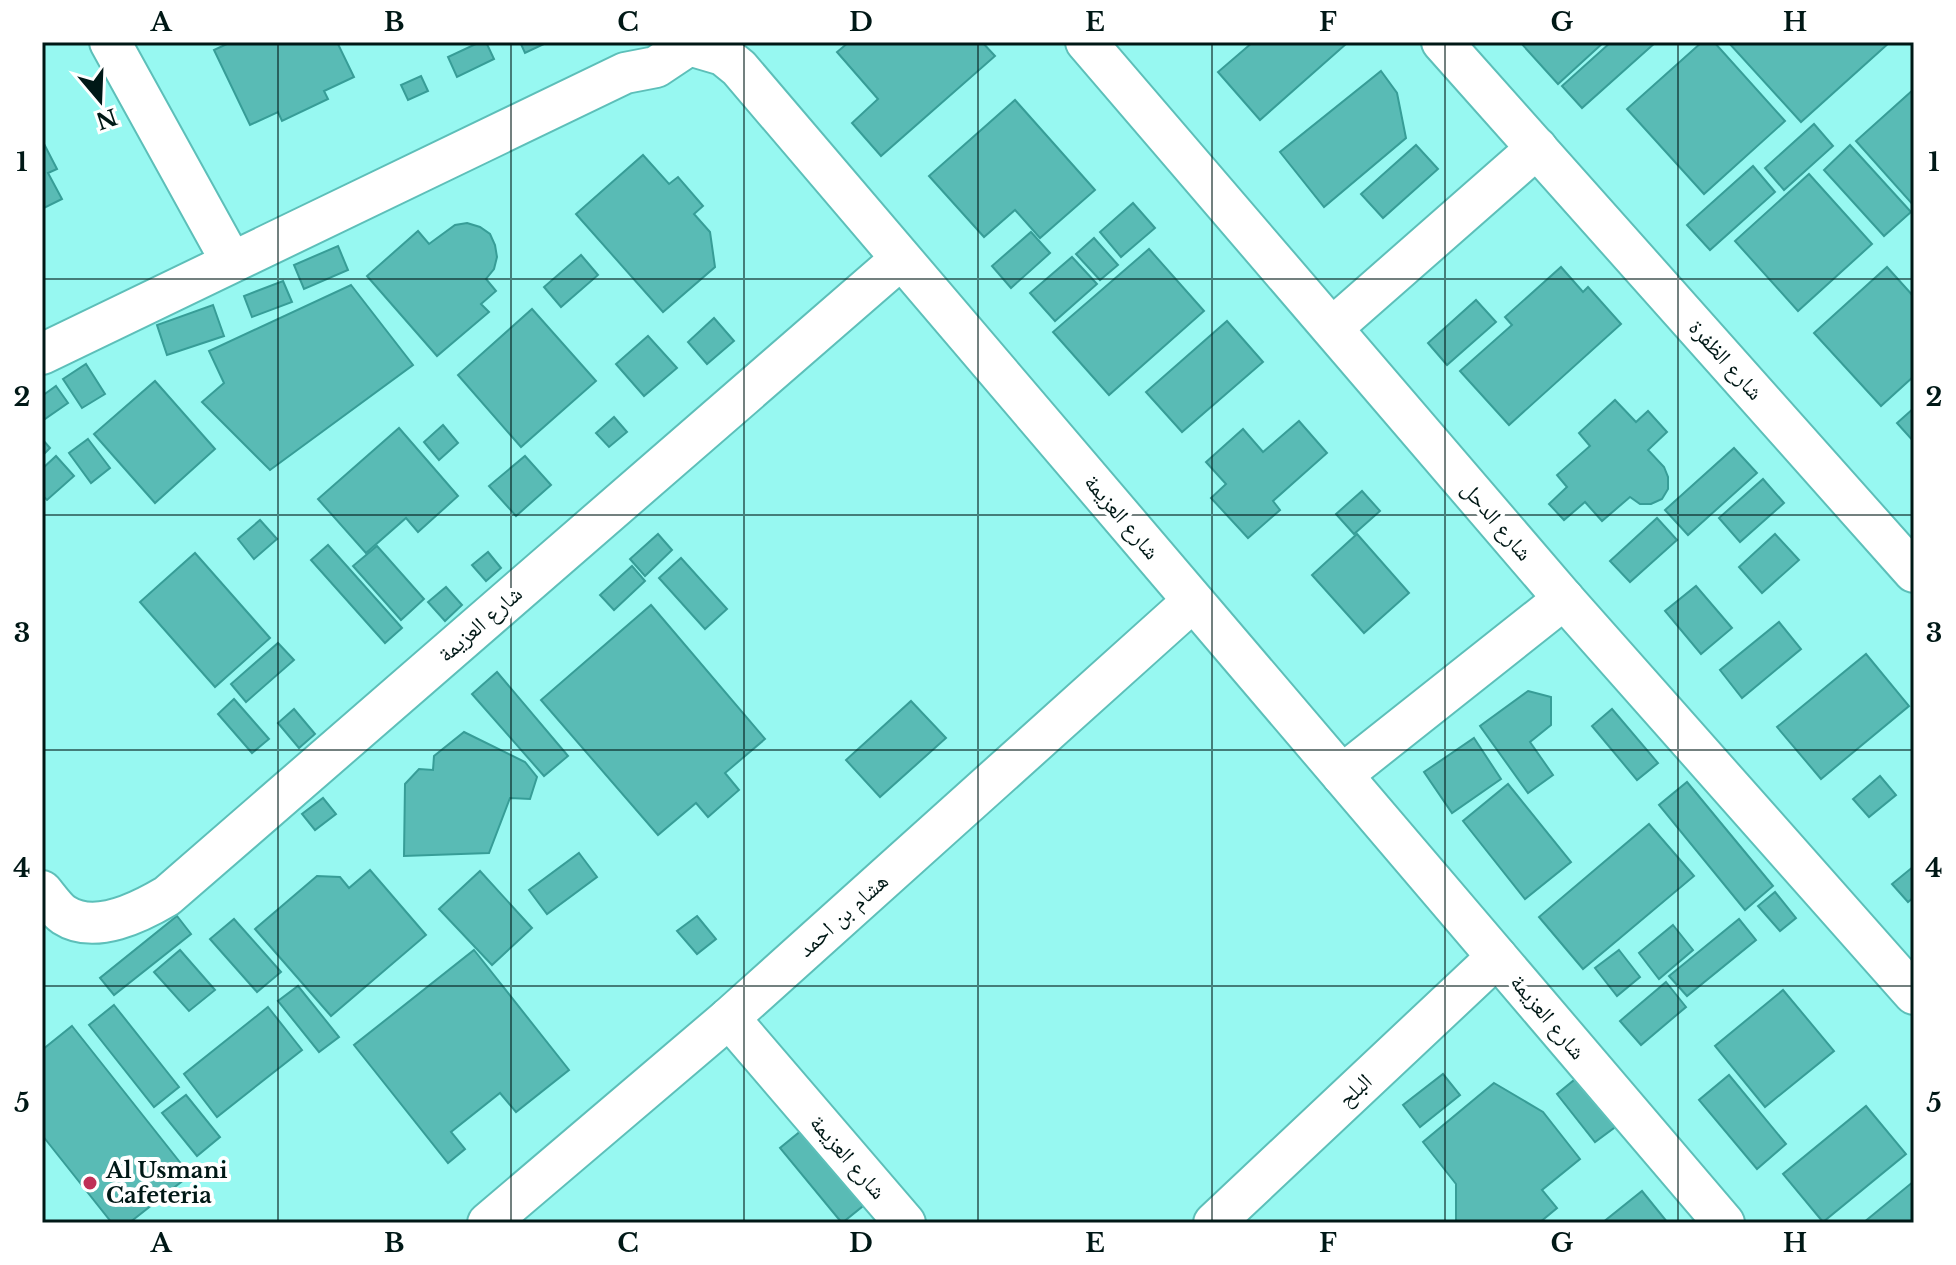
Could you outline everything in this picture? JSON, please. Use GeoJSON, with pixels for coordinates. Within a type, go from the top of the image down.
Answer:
{"type":"FeatureCollection","features":[{"type":"Feature","properties":{"kind":"street"},"geometry":{"type":"LineString","coordinates":[[110,42],[231,261]]}},
{"type":"Feature","properties":{"kind":"street","name":"شارع الدحل"},"geometry":{"type":"LineString","coordinates":[[1086,42],[1564,599],[1914,994]]}},
{"type":"Feature","properties":{"kind":"street","name":"شارع الظفرة"},"geometry":{"type":"LineString","coordinates":[[1442,42],[1914,572]]}},
{"type":"Feature","properties":{"kind":"street","name":"شارع العزيمة"},"geometry":{"type":"LineString","coordinates":[[42,354],[625,73],[656,67],[689,45],[723,55],[739,68],[1724,1223]]}},
{"type":"Feature","properties":{"kind":"street"},"geometry":{"type":"LineString","coordinates":[[1332,328],[1537,148]]}},
{"type":"Feature","properties":{"kind":"street","name":"شارع العزيمة"},"geometry":{"type":"LineString","coordinates":[[42,891],[63,915],[89,923],[138,911],[167,896],[901,259]]}},
{"type":"Feature","properties":{"kind":"street"},"geometry":{"type":"LineString","coordinates":[[1342,775],[1564,599]]}},
{"type":"Feature","properties":{"kind":"street","name":"هشام بن احمد"},"geometry":{"type":"LineString","coordinates":[[488,1223],[729,1018],[1193,601]]}},
{"type":"Feature","properties":{"kind":"street","name":"البلح"},"geometry":{"type":"LineString","coordinates":[[1214,1223],[1497,957]]}},
{"type":"Feature","properties":{"kind":"street","name":"شارع العزيمة"},"geometry":{"type":"LineString","coordinates":[[729,1018],[905,1223]]}},
{"type":"Feature","properties":{"kind":"building"},"geometry":{"type":"Polygon","coordinates":[[[231,42],[337,42],[354,77],[324,91],[328,99],[282,121],[278,112],[250,125],[214,50],[231,42]]]}},
{"type":"Feature","properties":{"kind":"building"},"geometry":{"type":"Polygon","coordinates":[[[486,42],[494,59],[457,77],[448,57],[486,42]]]}},
{"type":"Feature","properties":{"kind":"building"},"geometry":{"type":"Polygon","coordinates":[[[520,42],[548,42],[525,53],[520,42]]]}},
{"type":"Feature","properties":{"kind":"building"},"geometry":{"type":"Polygon","coordinates":[[[849,42],[982,42],[995,56],[881,156],[852,123],[878,99],[837,52],[849,42]]]}},
{"type":"Feature","properties":{"kind":"building"},"geometry":{"type":"Polygon","coordinates":[[[1253,42],[1346,44],[1260,120],[1218,72],[1253,42]]]}},
{"type":"Feature","properties":{"kind":"building"},"geometry":{"type":"Polygon","coordinates":[[[1520,42],[1604,42],[1558,84],[1520,42]]]}},
{"type":"Feature","properties":{"kind":"building"},"geometry":{"type":"Polygon","coordinates":[[[1611,42],[1656,42],[1582,108],[1562,86],[1611,42]]]}},
{"type":"Feature","properties":{"kind":"building"},"geometry":{"type":"Polygon","coordinates":[[[1702,42],[1714,42],[1785,121],[1704,194],[1627,109],[1702,42]]]}},
{"type":"Feature","properties":{"kind":"building"},"geometry":{"type":"Polygon","coordinates":[[[1728,42],[1890,42],[1801,122],[1728,42]]]}},
{"type":"Feature","properties":{"kind":"building"},"geometry":{"type":"Polygon","coordinates":[[[1381,71],[1397,93],[1406,138],[1324,207],[1280,152],[1381,71]]]}},
{"type":"Feature","properties":{"kind":"building"},"geometry":{"type":"Polygon","coordinates":[[[421,76],[428,91],[408,100],[401,85],[421,76]]]}},
{"type":"Feature","properties":{"kind":"building"},"geometry":{"type":"Polygon","coordinates":[[[1914,89],[1914,206],[1856,141],[1914,89]]]}},
{"type":"Feature","properties":{"kind":"building"},"geometry":{"type":"Polygon","coordinates":[[[1015,100],[1095,190],[1040,238],[1015,210],[984,237],[929,176],[1015,100]]]}},
{"type":"Feature","properties":{"kind":"building"},"geometry":{"type":"Polygon","coordinates":[[[1814,124],[1833,146],[1784,190],[1765,168],[1814,124]]]}},
{"type":"Feature","properties":{"kind":"building"},"geometry":{"type":"Polygon","coordinates":[[[42,140],[57,169],[48,173],[62,199],[42,209],[42,140]]]}},
{"type":"Feature","properties":{"kind":"building"},"geometry":{"type":"Polygon","coordinates":[[[1416,145],[1438,169],[1383,218],[1361,194],[1416,145]]]}},
{"type":"Feature","properties":{"kind":"building"},"geometry":{"type":"Polygon","coordinates":[[[1850,145],[1911,212],[1884,236],[1824,170],[1850,145]]]}},
{"type":"Feature","properties":{"kind":"building"},"geometry":{"type":"Polygon","coordinates":[[[643,155],[669,184],[678,177],[703,206],[694,214],[710,232],[715,267],[663,312],[576,214],[643,155]]]}},
{"type":"Feature","properties":{"kind":"building"},"geometry":{"type":"Polygon","coordinates":[[[1753,166],[1775,192],[1710,250],[1687,225],[1753,166]]]}},
{"type":"Feature","properties":{"kind":"building"},"geometry":{"type":"Polygon","coordinates":[[[1809,174],[1872,244],[1798,311],[1735,241],[1809,174]]]}},
{"type":"Feature","properties":{"kind":"building"},"geometry":{"type":"Polygon","coordinates":[[[1133,203],[1155,228],[1121,257],[1100,232],[1133,203]]]}},
{"type":"Feature","properties":{"kind":"building"},"geometry":{"type":"Polygon","coordinates":[[[467,223],[490,234],[495,245],[497,257],[494,269],[486,279],[496,291],[481,304],[489,312],[437,356],[367,276],[418,231],[429,244],[455,225],[467,223]]]}},
{"type":"Feature","properties":{"kind":"building"},"geometry":{"type":"Polygon","coordinates":[[[1031,232],[1050,253],[1011,288],[992,266],[1031,232]]]}},
{"type":"Feature","properties":{"kind":"building"},"geometry":{"type":"Polygon","coordinates":[[[1094,238],[1118,265],[1100,280],[1076,254],[1094,238]]]}},
{"type":"Feature","properties":{"kind":"building"},"geometry":{"type":"Polygon","coordinates":[[[338,246],[348,270],[304,289],[294,265],[338,246]]]}},
{"type":"Feature","properties":{"kind":"building"},"geometry":{"type":"Polygon","coordinates":[[[1149,249],[1204,311],[1109,395],[1053,332],[1149,249]]]}},
{"type":"Feature","properties":{"kind":"building"},"geometry":{"type":"Polygon","coordinates":[[[581,255],[598,275],[561,307],[544,287],[581,255]]]}},
{"type":"Feature","properties":{"kind":"building"},"geometry":{"type":"Polygon","coordinates":[[[1072,257],[1097,284],[1055,321],[1030,293],[1072,257]]]}},
{"type":"Feature","properties":{"kind":"building"},"geometry":{"type":"Polygon","coordinates":[[[1561,267],[1583,292],[1588,287],[1621,324],[1509,425],[1460,371],[1512,325],[1505,317],[1561,267]]]}},
{"type":"Feature","properties":{"kind":"building"},"geometry":{"type":"Polygon","coordinates":[[[1887,267],[1914,297],[1914,376],[1881,406],[1814,333],[1887,267]]]}},
{"type":"Feature","properties":{"kind":"building"},"geometry":{"type":"Polygon","coordinates":[[[283,281],[292,302],[252,317],[244,296],[283,281]]]}},
{"type":"Feature","properties":{"kind":"building"},"geometry":{"type":"Polygon","coordinates":[[[351,285],[413,365],[270,470],[202,402],[224,383],[209,351],[351,285]]]}},
{"type":"Feature","properties":{"kind":"building"},"geometry":{"type":"Polygon","coordinates":[[[1476,300],[1496,322],[1447,365],[1428,343],[1476,300]]]}},
{"type":"Feature","properties":{"kind":"building"},"geometry":{"type":"Polygon","coordinates":[[[213,305],[224,336],[167,355],[157,325],[213,305]]]}},
{"type":"Feature","properties":{"kind":"building"},"geometry":{"type":"Polygon","coordinates":[[[532,309],[596,381],[521,447],[458,375],[532,309]]]}},
{"type":"Feature","properties":{"kind":"building"},"geometry":{"type":"Polygon","coordinates":[[[714,318],[734,341],[707,364],[688,342],[714,318]]]}},
{"type":"Feature","properties":{"kind":"building"},"geometry":{"type":"Polygon","coordinates":[[[1227,321],[1263,362],[1182,432],[1146,392],[1227,321]]]}},
{"type":"Feature","properties":{"kind":"building"},"geometry":{"type":"Polygon","coordinates":[[[648,336],[677,368],[644,396],[616,364],[648,336]]]}},
{"type":"Feature","properties":{"kind":"building"},"geometry":{"type":"Polygon","coordinates":[[[86,364],[105,394],[82,408],[63,379],[86,364]]]}},
{"type":"Feature","properties":{"kind":"building"},"geometry":{"type":"Polygon","coordinates":[[[155,381],[215,449],[155,503],[94,434],[155,381]]]}},
{"type":"Feature","properties":{"kind":"building"},"geometry":{"type":"Polygon","coordinates":[[[56,386],[68,403],[42,421],[42,396],[56,386]]]}},
{"type":"Feature","properties":{"kind":"building"},"geometry":{"type":"Polygon","coordinates":[[[1615,400],[1636,422],[1648,411],[1667,432],[1648,450],[1664,467],[1668,489],[1662,499],[1651,504],[1640,504],[1630,497],[1602,521],[1585,502],[1564,520],[1549,504],[1567,487],[1557,475],[1590,446],[1579,433],[1615,400]]]}},
{"type":"Feature","properties":{"kind":"building"},"geometry":{"type":"Polygon","coordinates":[[[1914,408],[1914,442],[1897,423],[1914,408]]]}},
{"type":"Feature","properties":{"kind":"building"},"geometry":{"type":"Polygon","coordinates":[[[614,417],[627,432],[609,447],[596,433],[614,417]]]}},
{"type":"Feature","properties":{"kind":"building"},"geometry":{"type":"Polygon","coordinates":[[[1299,421],[1327,453],[1273,501],[1280,510],[1248,538],[1211,498],[1226,484],[1206,462],[1243,429],[1263,452],[1299,421]]]}},
{"type":"Feature","properties":{"kind":"building"},"geometry":{"type":"Polygon","coordinates":[[[443,425],[458,443],[439,460],[424,442],[443,425]]]}},
{"type":"Feature","properties":{"kind":"building"},"geometry":{"type":"Polygon","coordinates":[[[399,428],[458,496],[418,532],[406,518],[366,553],[318,499],[399,428]]]}},
{"type":"Feature","properties":{"kind":"building"},"geometry":{"type":"Polygon","coordinates":[[[42,439],[50,448],[42,456],[42,439]]]}},
{"type":"Feature","properties":{"kind":"building"},"geometry":{"type":"Polygon","coordinates":[[[88,439],[110,468],[91,483],[69,453],[88,439]]]}},
{"type":"Feature","properties":{"kind":"building"},"geometry":{"type":"Polygon","coordinates":[[[1734,448],[1757,473],[1688,535],[1665,510],[1734,448]]]}},
{"type":"Feature","properties":{"kind":"building"},"geometry":{"type":"Polygon","coordinates":[[[56,456],[74,476],[47,500],[42,495],[42,469],[56,456]]]}},
{"type":"Feature","properties":{"kind":"building"},"geometry":{"type":"Polygon","coordinates":[[[525,456],[551,485],[516,516],[489,486],[525,456]]]}},
{"type":"Feature","properties":{"kind":"building"},"geometry":{"type":"Polygon","coordinates":[[[1763,479],[1784,503],[1740,542],[1719,518],[1763,479]]]}},
{"type":"Feature","properties":{"kind":"building"},"geometry":{"type":"Polygon","coordinates":[[[1362,491],[1380,511],[1354,534],[1336,514],[1362,491]]]}},
{"type":"Feature","properties":{"kind":"building"},"geometry":{"type":"Polygon","coordinates":[[[1657,518],[1677,540],[1630,582],[1610,561],[1657,518]]]}},
{"type":"Feature","properties":{"kind":"building"},"geometry":{"type":"Polygon","coordinates":[[[260,520],[277,539],[254,559],[238,539],[260,520]]]}},
{"type":"Feature","properties":{"kind":"building"},"geometry":{"type":"Polygon","coordinates":[[[658,534],[672,550],[645,576],[630,559],[658,534]]]}},
{"type":"Feature","properties":{"kind":"building"},"geometry":{"type":"Polygon","coordinates":[[[1357,534],[1409,593],[1364,633],[1312,575],[1357,534]]]}},
{"type":"Feature","properties":{"kind":"building"},"geometry":{"type":"Polygon","coordinates":[[[1775,534],[1799,560],[1762,593],[1739,567],[1775,534]]]}},
{"type":"Feature","properties":{"kind":"building"},"geometry":{"type":"Polygon","coordinates":[[[328,545],[402,628],[385,643],[311,560],[328,545]]]}},
{"type":"Feature","properties":{"kind":"building"},"geometry":{"type":"Polygon","coordinates":[[[377,546],[424,599],[401,620],[353,566],[377,546]]]}},
{"type":"Feature","properties":{"kind":"building"},"geometry":{"type":"Polygon","coordinates":[[[488,552],[501,568],[486,581],[472,565],[488,552]]]}},
{"type":"Feature","properties":{"kind":"building"},"geometry":{"type":"Polygon","coordinates":[[[195,553],[270,638],[215,687],[140,602],[195,553]]]}},
{"type":"Feature","properties":{"kind":"building"},"geometry":{"type":"Polygon","coordinates":[[[681,558],[727,609],[705,629],[659,578],[681,558]]]}},
{"type":"Feature","properties":{"kind":"building"},"geometry":{"type":"Polygon","coordinates":[[[632,566],[645,581],[614,610],[600,595],[632,566]]]}},
{"type":"Feature","properties":{"kind":"building"},"geometry":{"type":"Polygon","coordinates":[[[1696,586],[1732,628],[1701,654],[1665,611],[1696,586]]]}},
{"type":"Feature","properties":{"kind":"building"},"geometry":{"type":"Polygon","coordinates":[[[446,587],[462,605],[445,621],[428,602],[446,587]]]}},
{"type":"Feature","properties":{"kind":"building"},"geometry":{"type":"Polygon","coordinates":[[[651,605],[765,739],[725,773],[739,790],[708,817],[696,803],[658,835],[541,700],[651,605]]]}},
{"type":"Feature","properties":{"kind":"building"},"geometry":{"type":"Polygon","coordinates":[[[1779,622],[1801,649],[1742,698],[1720,670],[1779,622]]]}},
{"type":"Feature","properties":{"kind":"building"},"geometry":{"type":"Polygon","coordinates":[[[278,643],[294,660],[246,702],[231,684],[278,643]]]}},
{"type":"Feature","properties":{"kind":"building"},"geometry":{"type":"Polygon","coordinates":[[[1866,654],[1909,706],[1821,779],[1777,727],[1866,654]]]}},
{"type":"Feature","properties":{"kind":"building"},"geometry":{"type":"Polygon","coordinates":[[[497,672],[568,756],[544,776],[472,694],[497,672]]]}},
{"type":"Feature","properties":{"kind":"building"},"geometry":{"type":"Polygon","coordinates":[[[1528,691],[1551,697],[1551,725],[1530,742],[1553,775],[1528,793],[1480,726],[1528,691]]]}},
{"type":"Feature","properties":{"kind":"building"},"geometry":{"type":"Polygon","coordinates":[[[234,699],[269,739],[252,753],[218,714],[234,699]]]}},
{"type":"Feature","properties":{"kind":"building"},"geometry":{"type":"Polygon","coordinates":[[[911,701],[946,738],[880,797],[846,760],[911,701]]]}},
{"type":"Feature","properties":{"kind":"building"},"geometry":{"type":"Polygon","coordinates":[[[294,709],[315,734],[299,748],[278,723],[294,709]]]}},
{"type":"Feature","properties":{"kind":"building"},"geometry":{"type":"Polygon","coordinates":[[[1612,709],[1658,763],[1637,780],[1592,726],[1612,709]]]}},
{"type":"Feature","properties":{"kind":"building"},"geometry":{"type":"Polygon","coordinates":[[[464,732],[525,762],[537,777],[530,799],[510,798],[489,853],[404,856],[405,784],[419,769],[433,770],[434,756],[464,732]]]}},
{"type":"Feature","properties":{"kind":"building"},"geometry":{"type":"Polygon","coordinates":[[[1474,738],[1501,779],[1452,813],[1424,772],[1474,738]]]}},
{"type":"Feature","properties":{"kind":"building"},"geometry":{"type":"Polygon","coordinates":[[[1880,776],[1896,795],[1869,817],[1853,799],[1880,776]]]}},
{"type":"Feature","properties":{"kind":"building"},"geometry":{"type":"Polygon","coordinates":[[[1687,782],[1773,886],[1745,910],[1659,805],[1687,782]]]}},
{"type":"Feature","properties":{"kind":"building"},"geometry":{"type":"Polygon","coordinates":[[[1508,784],[1571,862],[1525,899],[1463,821],[1508,784]]]}},
{"type":"Feature","properties":{"kind":"building"},"geometry":{"type":"Polygon","coordinates":[[[323,798],[336,814],[315,830],[302,814],[323,798]]]}},
{"type":"Feature","properties":{"kind":"building"},"geometry":{"type":"Polygon","coordinates":[[[1649,824],[1694,876],[1583,969],[1539,917],[1649,824]]]}},
{"type":"Feature","properties":{"kind":"building"},"geometry":{"type":"Polygon","coordinates":[[[579,853],[597,877],[547,914],[529,890],[579,853]]]}},
{"type":"Feature","properties":{"kind":"building"},"geometry":{"type":"Polygon","coordinates":[[[1914,866],[1914,897],[1908,902],[1892,884],[1914,866]]]}},
{"type":"Feature","properties":{"kind":"building"},"geometry":{"type":"Polygon","coordinates":[[[370,870],[426,935],[331,1016],[255,929],[317,876],[340,877],[349,888],[370,870]]]}},
{"type":"Feature","properties":{"kind":"building"},"geometry":{"type":"Polygon","coordinates":[[[480,871],[532,928],[492,965],[439,909],[480,871]]]}},
{"type":"Feature","properties":{"kind":"building"},"geometry":{"type":"Polygon","coordinates":[[[1775,892],[1796,918],[1780,931],[1758,906],[1775,892]]]}},
{"type":"Feature","properties":{"kind":"building"},"geometry":{"type":"Polygon","coordinates":[[[177,916],[191,934],[114,995],[100,978],[177,916]]]}},
{"type":"Feature","properties":{"kind":"building"},"geometry":{"type":"Polygon","coordinates":[[[697,916],[716,939],[697,954],[677,931],[697,916]]]}},
{"type":"Feature","properties":{"kind":"building"},"geometry":{"type":"Polygon","coordinates":[[[234,919],[281,972],[257,992],[210,939],[234,919]]]}},
{"type":"Feature","properties":{"kind":"building"},"geometry":{"type":"Polygon","coordinates":[[[1739,919],[1756,940],[1687,996],[1669,976],[1739,919]]]}},
{"type":"Feature","properties":{"kind":"building"},"geometry":{"type":"Polygon","coordinates":[[[1673,925],[1693,950],[1659,979],[1639,953],[1673,925]]]}},
{"type":"Feature","properties":{"kind":"building"},"geometry":{"type":"Polygon","coordinates":[[[180,950],[215,990],[189,1011],[154,972],[180,950]]]}},
{"type":"Feature","properties":{"kind":"building"},"geometry":{"type":"Polygon","coordinates":[[[474,950],[569,1070],[516,1112],[500,1093],[451,1132],[465,1149],[448,1163],[354,1045],[474,950]]]}},
{"type":"Feature","properties":{"kind":"building"},"geometry":{"type":"Polygon","coordinates":[[[1619,950],[1640,977],[1617,996],[1595,968],[1619,950]]]}},
{"type":"Feature","properties":{"kind":"building"},"geometry":{"type":"Polygon","coordinates":[[[1666,982],[1686,1007],[1641,1045],[1620,1021],[1666,982]]]}},
{"type":"Feature","properties":{"kind":"building"},"geometry":{"type":"Polygon","coordinates":[[[298,986],[339,1037],[319,1052],[278,1001],[298,986]]]}},
{"type":"Feature","properties":{"kind":"building"},"geometry":{"type":"Polygon","coordinates":[[[1783,990],[1834,1051],[1765,1107],[1715,1046],[1783,990]]]}},
{"type":"Feature","properties":{"kind":"building"},"geometry":{"type":"Polygon","coordinates":[[[114,1005],[179,1087],[154,1107],[89,1025],[114,1005]]]}},
{"type":"Feature","properties":{"kind":"building"},"geometry":{"type":"Polygon","coordinates":[[[268,1007],[302,1050],[217,1117],[184,1074],[268,1007]]]}},
{"type":"Feature","properties":{"kind":"building"},"geometry":{"type":"Polygon","coordinates":[[[72,1026],[190,1175],[129,1223],[112,1223],[42,1135],[42,1050],[72,1026]]]}},
{"type":"Feature","properties":{"kind":"building"},"geometry":{"type":"Polygon","coordinates":[[[1443,1074],[1460,1095],[1420,1127],[1403,1105],[1443,1074]]]}},
{"type":"Feature","properties":{"kind":"building"},"geometry":{"type":"Polygon","coordinates":[[[1729,1075],[1786,1144],[1757,1169],[1699,1100],[1729,1075]]]}},
{"type":"Feature","properties":{"kind":"building"},"geometry":{"type":"Polygon","coordinates":[[[1579,1076],[1618,1125],[1595,1142],[1557,1094],[1579,1076]]]}},
{"type":"Feature","properties":{"kind":"building"},"geometry":{"type":"Polygon","coordinates":[[[1494,1083],[1543,1112],[1580,1159],[1542,1190],[1557,1208],[1539,1223],[1456,1223],[1456,1184],[1423,1142],[1494,1083]]]}},
{"type":"Feature","properties":{"kind":"building"},"geometry":{"type":"Polygon","coordinates":[[[186,1095],[220,1137],[197,1156],[162,1113],[186,1095]]]}},
{"type":"Feature","properties":{"kind":"building"},"geometry":{"type":"Polygon","coordinates":[[[1866,1106],[1906,1154],[1823,1222],[1783,1174],[1866,1106]]]}},
{"type":"Feature","properties":{"kind":"building"},"geometry":{"type":"Polygon","coordinates":[[[802,1130],[863,1206],[842,1223],[780,1148],[802,1130]]]}},
{"type":"Feature","properties":{"kind":"building"},"geometry":{"type":"Polygon","coordinates":[[[1914,1181],[1914,1223],[1863,1223],[1914,1181]]]}},
{"type":"Feature","properties":{"kind":"building"},"geometry":{"type":"Polygon","coordinates":[[[1642,1191],[1668,1223],[1602,1223],[1642,1191]]]}},
{"type":"Feature","properties":{"kind":"place","name":"Al Usmani Cafeteria"},"geometry":{"type":"Point","coordinates":[90,1183]}}]}
